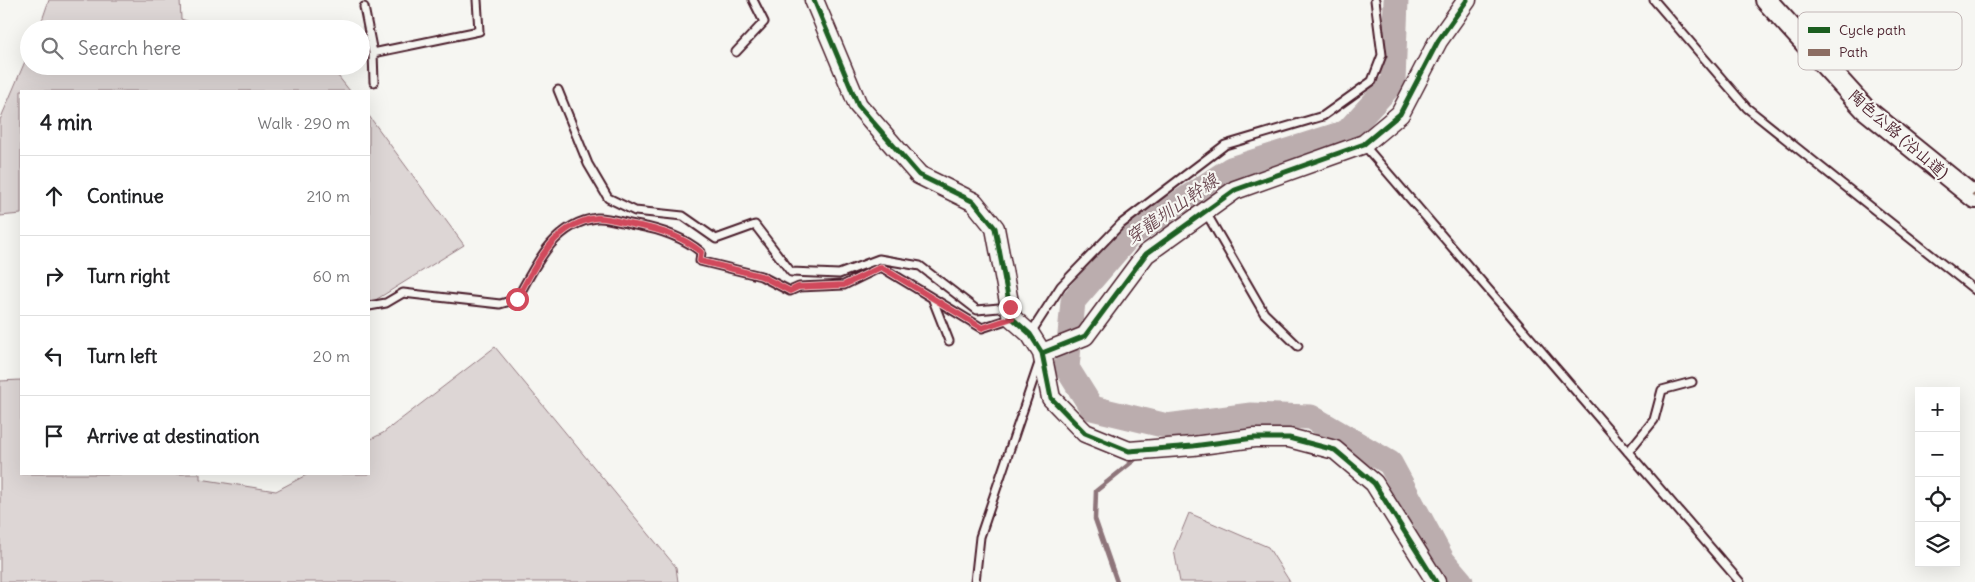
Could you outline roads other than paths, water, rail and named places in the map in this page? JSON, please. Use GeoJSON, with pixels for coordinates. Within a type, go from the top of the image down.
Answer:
{"type":"FeatureCollection","features":[{"type":"Feature","properties":{"kind":"main road","name":"陶色公路 (沿山道)"},"geometry":{"type":"LineString","coordinates":[[1766,0],[1798,36]]}},
{"type":"Feature","properties":{"kind":"main road","name":"陶色公路 (沿山道)"},"geometry":{"type":"LineString","coordinates":[[1829,70],[1864,109],[1975,198]]}},
{"type":"Feature","properties":{"kind":"street"},"geometry":{"type":"LineString","coordinates":[[814,0],[858,105],[918,175],[974,202],[994,228],[1011,312],[1030,334],[1042,353],[1051,398],[1085,433],[1129,450],[1193,446],[1254,438],[1290,438],[1335,450],[1374,483],[1436,582]]}},
{"type":"Feature","properties":{"kind":"street"},"geometry":{"type":"LineString","coordinates":[[1042,353],[1085,336],[1146,254],[1235,190],[1364,144],[1400,114],[1438,41],[1467,0]]}},
{"type":"Feature","properties":{"kind":"lane"},"geometry":{"type":"LineString","coordinates":[[374,53],[479,31],[477,0]]}},
{"type":"Feature","properties":{"kind":"lane"},"geometry":{"type":"LineString","coordinates":[[736,52],[764,22],[753,0]]}},
{"type":"Feature","properties":{"kind":"lane"},"geometry":{"type":"LineString","coordinates":[[1030,334],[1061,286],[1121,224],[1225,145],[1323,116],[1372,81],[1382,55],[1376,0]]}},
{"type":"Feature","properties":{"kind":"lane"},"geometry":{"type":"LineString","coordinates":[[1654,0],[1747,108],[1975,290]]}},
{"type":"Feature","properties":{"kind":"lane"},"geometry":{"type":"LineString","coordinates":[[364,7],[367,20]]}},
{"type":"Feature","properties":{"kind":"lane"},"geometry":{"type":"LineString","coordinates":[[370,35],[374,53],[374,82]]}},
{"type":"Feature","properties":{"kind":"lane"},"geometry":{"type":"LineString","coordinates":[[558,90],[588,164],[608,198],[635,211],[683,216],[716,239],[755,224],[791,272],[839,274],[879,259],[920,266],[977,310],[1011,312]]}},
{"type":"Feature","properties":{"kind":"lane"},"geometry":{"type":"LineString","coordinates":[[1364,144],[1740,582]]}},
{"type":"Feature","properties":{"kind":"lane"},"geometry":{"type":"LineString","coordinates":[[1205,211],[1264,313],[1298,346]]}},
{"type":"Feature","properties":{"kind":"lane"},"geometry":{"type":"LineString","coordinates":[[370,306],[386,303],[403,293],[500,304],[517,299],[540,256],[569,226],[598,218],[655,229],[688,241],[701,252],[700,261],[761,276],[790,291],[798,287],[844,285],[881,267],[982,328],[1011,312]]}},
{"type":"Feature","properties":{"kind":"lane"},"geometry":{"type":"LineString","coordinates":[[932,298],[949,341]]}},
{"type":"Feature","properties":{"kind":"lane"},"geometry":{"type":"LineString","coordinates":[[975,582],[980,537],[1042,353]]}},
{"type":"Feature","properties":{"kind":"lane"},"geometry":{"type":"LineString","coordinates":[[1628,452],[1654,420],[1662,390],[1692,382]]}},
{"type":"Feature","properties":{"kind":"waterway","name":"穿龍圳山幹線"},"geometry":{"type":"LineString","coordinates":[[1396,0],[1393,82],[1347,132],[1231,169],[1129,236],[1073,301],[1067,368],[1092,408],[1167,426],[1251,415],[1311,417],[1390,463],[1443,561],[1461,582]]}},
{"type":"Feature","properties":{"kind":"waterway"},"geometry":{"type":"LineString","coordinates":[[1161,442],[1190,423]]}},
{"type":"Feature","properties":{"kind":"waterway"},"geometry":{"type":"LineString","coordinates":[[1117,582],[1095,519],[1096,491],[1138,457]]}}]}
